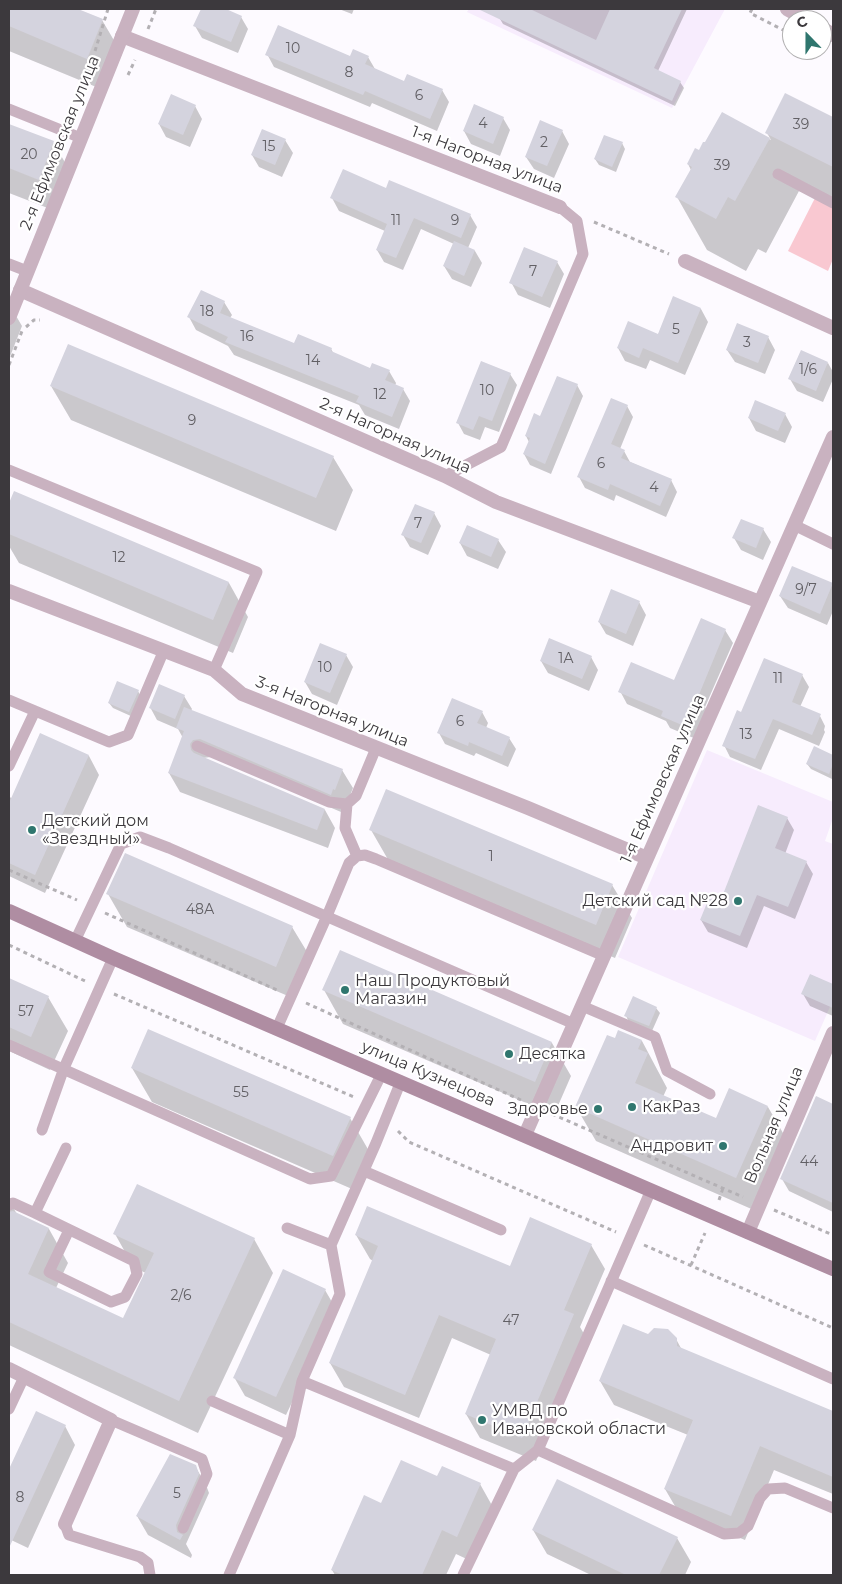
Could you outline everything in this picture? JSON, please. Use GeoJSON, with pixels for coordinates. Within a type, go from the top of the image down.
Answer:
{"type":"FeatureCollection","features":[{"type":"Feature","properties":{"kind":"main road","name":"улица Кузнецова"},"geometry":{"type":"LineString","coordinates":[[9,911],[75,942],[833,1269]]}},
{"type":"Feature","properties":{"kind":"street","name":"2-я Ефимовская улица"},"geometry":{"type":"LineString","coordinates":[[9,318],[133,9]]}},
{"type":"Feature","properties":{"kind":"street","name":"1-я Нагорная улица"},"geometry":{"type":"LineString","coordinates":[[122,36],[560,207]]}},
{"type":"Feature","properties":{"kind":"street"},"geometry":{"type":"LineString","coordinates":[[685,261],[833,328]]}},
{"type":"Feature","properties":{"kind":"street","name":"2-я Нагорная улица"},"geometry":{"type":"LineString","coordinates":[[20,290],[445,476],[496,502],[760,602]]}},
{"type":"Feature","properties":{"kind":"street","name":"1-я Ефимовская улица"},"geometry":{"type":"LineString","coordinates":[[525,1135],[833,437]]}},
{"type":"Feature","properties":{"kind":"street","name":"3-я Нагорная улица"},"geometry":{"type":"LineString","coordinates":[[9,591],[214,670],[242,694],[528,808],[647,858]]}},
{"type":"Feature","properties":{"kind":"street","name":"Вольная улица"},"geometry":{"type":"LineString","coordinates":[[748,1232],[759,1204],[830,1052],[833,1033]]}},
{"type":"Feature","properties":{"kind":"street"},"geometry":{"type":"LineString","coordinates":[[9,1369],[111,1420],[65,1524]]}},
{"type":"Feature","properties":{"kind":"lane"},"geometry":{"type":"LineString","coordinates":[[9,108],[81,138]]}},
{"type":"Feature","properties":{"kind":"lane"},"geometry":{"type":"LineString","coordinates":[[778,174],[833,203]]}},
{"type":"Feature","properties":{"kind":"lane"},"geometry":{"type":"LineString","coordinates":[[445,476],[501,446],[583,254],[577,221],[560,207]]}},
{"type":"Feature","properties":{"kind":"lane"},"geometry":{"type":"LineString","coordinates":[[9,264],[27,272]]}},
{"type":"Feature","properties":{"kind":"lane"},"geometry":{"type":"LineString","coordinates":[[9,470],[257,572],[214,670]]}},
{"type":"Feature","properties":{"kind":"lane"},"geometry":{"type":"LineString","coordinates":[[794,525],[833,544]]}},
{"type":"Feature","properties":{"kind":"lane"},"geometry":{"type":"LineString","coordinates":[[9,700],[109,742],[128,736],[164,650]]}},
{"type":"Feature","properties":{"kind":"lane"},"geometry":{"type":"LineString","coordinates":[[9,766],[34,711]]}},
{"type":"Feature","properties":{"kind":"lane"},"geometry":{"type":"LineString","coordinates":[[197,746],[330,802],[347,804]]}},
{"type":"Feature","properties":{"kind":"lane"},"geometry":{"type":"LineString","coordinates":[[357,856],[345,828],[347,804],[356,796],[376,748]]}},
{"type":"Feature","properties":{"kind":"lane"},"geometry":{"type":"LineString","coordinates":[[75,942],[121,844],[140,837],[574,1024]]}},
{"type":"Feature","properties":{"kind":"lane"},"geometry":{"type":"LineString","coordinates":[[277,1028],[349,863],[357,856],[365,855],[376,858],[604,956]]}},
{"type":"Feature","properties":{"kind":"lane"},"geometry":{"type":"LineString","coordinates":[[42,1130],[64,1068],[113,958]]}},
{"type":"Feature","properties":{"kind":"lane"},"geometry":{"type":"LineString","coordinates":[[582,1006],[655,1037],[667,1071],[710,1094]]}},
{"type":"Feature","properties":{"kind":"lane"},"geometry":{"type":"LineString","coordinates":[[9,1045],[310,1179],[331,1176],[382,1073]]}},
{"type":"Feature","properties":{"kind":"lane"},"geometry":{"type":"LineString","coordinates":[[229,1575],[290,1435],[302,1381],[340,1294],[331,1245],[400,1081]]}},
{"type":"Feature","properties":{"kind":"lane"},"geometry":{"type":"LineString","coordinates":[[35,1213],[66,1148]]}},
{"type":"Feature","properties":{"kind":"lane"},"geometry":{"type":"LineString","coordinates":[[364,1170],[501,1230]]}},
{"type":"Feature","properties":{"kind":"lane"},"geometry":{"type":"LineString","coordinates":[[463,1575],[514,1469],[538,1450],[651,1190]]}},
{"type":"Feature","properties":{"kind":"lane"},"geometry":{"type":"LineString","coordinates":[[9,1205],[13,1203],[134,1261],[137,1274],[125,1297],[111,1302],[49,1272],[69,1230]]}},
{"type":"Feature","properties":{"kind":"lane"},"geometry":{"type":"LineString","coordinates":[[288,1228],[331,1245]]}},
{"type":"Feature","properties":{"kind":"lane"},"geometry":{"type":"LineString","coordinates":[[611,1280],[833,1380]]}},
{"type":"Feature","properties":{"kind":"lane"},"geometry":{"type":"LineString","coordinates":[[9,1409],[24,1377]]}},
{"type":"Feature","properties":{"kind":"lane"},"geometry":{"type":"LineString","coordinates":[[302,1381],[514,1469]]}},
{"type":"Feature","properties":{"kind":"lane"},"geometry":{"type":"LineString","coordinates":[[212,1401],[290,1435]]}},
{"type":"Feature","properties":{"kind":"lane"},"geometry":{"type":"LineString","coordinates":[[111,1420],[202,1459],[207,1474],[183,1528]]}},
{"type":"Feature","properties":{"kind":"lane"},"geometry":{"type":"LineString","coordinates":[[538,1450],[724,1534],[739,1533],[748,1526],[760,1498],[768,1489],[785,1488],[833,1508]]}},
{"type":"Feature","properties":{"kind":"lane"},"geometry":{"type":"LineString","coordinates":[[65,1524],[69,1535],[140,1557],[148,1563],[150,1575]]}},
{"type":"Feature","properties":{"kind":"path"},"geometry":{"type":"LineString","coordinates":[[752,9],[750,13],[782,30]]}},
{"type":"Feature","properties":{"kind":"path","name":"1-я Нагорная улица"},"geometry":{"type":"LineString","coordinates":[[560,207],[685,261]]}},
{"type":"Feature","properties":{"kind":"path"},"geometry":{"type":"LineString","coordinates":[[9,870],[537,1107],[833,1236]]}},
{"type":"Feature","properties":{"kind":"path"},"geometry":{"type":"LineString","coordinates":[[9,946],[100,988],[368,1103]]}},
{"type":"Feature","properties":{"kind":"path"},"geometry":{"type":"LineString","coordinates":[[385,1120],[409,1142],[833,1328]]}},
{"type":"Feature","properties":{"kind":"shaded area"},"geometry":{"type":"Polygon","coordinates":[[[469,9],[725,9],[672,108],[467,12],[469,9]]]}},
{"type":"Feature","properties":{"kind":"shaded area"},"geometry":{"type":"Polygon","coordinates":[[[815,198],[833,207],[833,259],[828,271],[788,251],[815,198]]]}},
{"type":"Feature","properties":{"kind":"shaded area","name":"Детский сад №28"},"geometry":{"type":"Polygon","coordinates":[[[707,750],[833,802],[833,818],[825,841],[833,844],[833,1000],[815,1041],[618,957],[707,750]]]}},
{"type":"Feature","properties":{"kind":"building"},"geometry":{"type":"Polygon","coordinates":[[[9,9],[78,9],[103,19],[87,59],[9,26],[9,9]]]}},
{"type":"Feature","properties":{"kind":"building"},"geometry":{"type":"Polygon","coordinates":[[[201,9],[226,9],[242,16],[231,42],[193,26],[201,9]]]}},
{"type":"Feature","properties":{"kind":"building"},"geometry":{"type":"Polygon","coordinates":[[[478,9],[530,9],[596,40],[610,9],[682,9],[654,68],[681,81],[672,101],[478,9]]]}},
{"type":"Feature","properties":{"kind":"building"},"geometry":{"type":"Polygon","coordinates":[[[278,25],[350,56],[353,49],[369,56],[365,64],[404,81],[407,74],[443,89],[430,119],[365,91],[363,95],[265,55],[278,25]]]}},
{"type":"Feature","properties":{"kind":"building"},"geometry":{"type":"Polygon","coordinates":[[[785,93],[833,117],[833,167],[765,133],[785,93]]]}},
{"type":"Feature","properties":{"kind":"building"},"geometry":{"type":"Polygon","coordinates":[[[171,94],[196,105],[183,135],[158,124],[171,94]]]}},
{"type":"Feature","properties":{"kind":"building"},"geometry":{"type":"Polygon","coordinates":[[[474,104],[504,117],[493,144],[463,131],[474,104]]]}},
{"type":"Feature","properties":{"kind":"building"},"geometry":{"type":"Polygon","coordinates":[[[722,112],[770,138],[735,201],[728,197],[716,219],[675,197],[692,167],[687,164],[695,148],[699,150],[703,142],[705,142],[722,112]]]}},
{"type":"Feature","properties":{"kind":"building"},"geometry":{"type":"Polygon","coordinates":[[[540,120],[563,130],[547,166],[525,157],[540,120]]]}},
{"type":"Feature","properties":{"kind":"building"},"geometry":{"type":"Polygon","coordinates":[[[9,124],[54,141],[39,180],[9,168],[9,124]]]}},
{"type":"Feature","properties":{"kind":"building"},"geometry":{"type":"Polygon","coordinates":[[[262,129],[286,139],[275,165],[251,155],[262,129]]]}},
{"type":"Feature","properties":{"kind":"building"},"geometry":{"type":"Polygon","coordinates":[[[604,135],[623,142],[612,167],[594,159],[604,135]]]}},
{"type":"Feature","properties":{"kind":"building"},"geometry":{"type":"Polygon","coordinates":[[[343,169],[386,188],[389,180],[471,214],[461,238],[414,218],[396,258],[376,250],[387,224],[330,198],[343,169]]]}},
{"type":"Feature","properties":{"kind":"building"},"geometry":{"type":"Polygon","coordinates":[[[454,241],[475,250],[464,276],[443,266],[454,241]]]}},
{"type":"Feature","properties":{"kind":"building"},"geometry":{"type":"Polygon","coordinates":[[[524,247],[558,261],[542,297],[509,283],[524,247]]]}},
{"type":"Feature","properties":{"kind":"building"},"geometry":{"type":"Polygon","coordinates":[[[201,290],[225,301],[220,313],[294,343],[298,334],[332,348],[331,351],[370,368],[372,363],[390,370],[385,380],[404,388],[392,417],[356,402],[359,396],[225,342],[228,337],[187,317],[201,290]]]}},
{"type":"Feature","properties":{"kind":"building"},"geometry":{"type":"Polygon","coordinates":[[[673,296],[701,308],[678,363],[643,348],[639,358],[617,348],[628,321],[658,334],[673,296]]]}},
{"type":"Feature","properties":{"kind":"building"},"geometry":{"type":"Polygon","coordinates":[[[737,323],[769,336],[758,363],[726,350],[737,323]]]}},
{"type":"Feature","properties":{"kind":"building"},"geometry":{"type":"Polygon","coordinates":[[[68,344],[334,456],[316,498],[50,386],[68,344]]]}},
{"type":"Feature","properties":{"kind":"building"},"geometry":{"type":"Polygon","coordinates":[[[801,350],[828,362],[816,391],[788,379],[801,350]]]}},
{"type":"Feature","properties":{"kind":"building"},"geometry":{"type":"Polygon","coordinates":[[[481,361],[511,373],[492,421],[479,416],[473,430],[456,423],[481,361]]]}},
{"type":"Feature","properties":{"kind":"building"},"geometry":{"type":"Polygon","coordinates":[[[557,376],[578,384],[545,464],[523,454],[530,438],[525,436],[534,413],[540,416],[557,376]]]}},
{"type":"Feature","properties":{"kind":"building"},"geometry":{"type":"Polygon","coordinates":[[[611,398],[628,405],[611,444],[625,450],[621,458],[672,479],[660,506],[610,484],[608,490],[577,477],[611,398]]]}},
{"type":"Feature","properties":{"kind":"building"},"geometry":{"type":"Polygon","coordinates":[[[755,400],[786,413],[778,431],[748,418],[755,400]]]}},
{"type":"Feature","properties":{"kind":"building"},"geometry":{"type":"Polygon","coordinates":[[[14,491],[229,582],[213,620],[9,534],[9,503],[14,491]]]}},
{"type":"Feature","properties":{"kind":"building"},"geometry":{"type":"Polygon","coordinates":[[[415,504],[435,512],[421,543],[401,535],[415,504]]]}},
{"type":"Feature","properties":{"kind":"building"},"geometry":{"type":"Polygon","coordinates":[[[741,519],[764,528],[756,548],[732,538],[741,519]]]}},
{"type":"Feature","properties":{"kind":"building"},"geometry":{"type":"Polygon","coordinates":[[[467,525],[499,539],[491,557],[459,543],[467,525]]]}},
{"type":"Feature","properties":{"kind":"building"},"geometry":{"type":"Polygon","coordinates":[[[792,566],[833,583],[820,614],[779,596],[792,566]]]}},
{"type":"Feature","properties":{"kind":"building"},"geometry":{"type":"Polygon","coordinates":[[[611,589],[640,601],[626,634],[598,622],[611,589]]]}},
{"type":"Feature","properties":{"kind":"building"},"geometry":{"type":"Polygon","coordinates":[[[701,618],[726,629],[698,697],[702,698],[689,728],[661,716],[663,711],[618,692],[631,662],[674,680],[701,618]]]}},
{"type":"Feature","properties":{"kind":"building"},"geometry":{"type":"Polygon","coordinates":[[[549,638],[592,656],[582,679],[540,661],[549,638]]]}},
{"type":"Feature","properties":{"kind":"building"},"geometry":{"type":"Polygon","coordinates":[[[320,643],[347,654],[330,693],[304,682],[320,643]]]}},
{"type":"Feature","properties":{"kind":"building"},"geometry":{"type":"Polygon","coordinates":[[[764,658],[803,674],[792,702],[821,714],[812,735],[773,719],[755,759],[722,746],[737,710],[741,712],[764,658]]]}},
{"type":"Feature","properties":{"kind":"building"},"geometry":{"type":"Polygon","coordinates":[[[117,681],[139,690],[129,712],[108,703],[117,681]]]}},
{"type":"Feature","properties":{"kind":"building"},"geometry":{"type":"Polygon","coordinates":[[[159,684],[185,695],[175,719],[149,708],[159,684]]]}},
{"type":"Feature","properties":{"kind":"building"},"geometry":{"type":"Polygon","coordinates":[[[452,698],[483,711],[477,723],[510,737],[502,756],[469,742],[468,746],[437,733],[452,698]]]}},
{"type":"Feature","properties":{"kind":"building"},"geometry":{"type":"Polygon","coordinates":[[[184,707],[343,769],[335,790],[333,789],[331,795],[200,739],[193,740],[190,744],[191,750],[194,753],[325,809],[317,830],[168,773],[184,731],[176,728],[184,707]]]}},
{"type":"Feature","properties":{"kind":"building","name":"Детский дом «Звездный»"},"geometry":{"type":"Polygon","coordinates":[[[40,733],[89,755],[35,875],[9,863],[9,803],[40,733]]]}},
{"type":"Feature","properties":{"kind":"building"},"geometry":{"type":"Polygon","coordinates":[[[814,746],[833,755],[833,764],[829,774],[806,764],[814,746]]]}},
{"type":"Feature","properties":{"kind":"building"},"geometry":{"type":"Polygon","coordinates":[[[386,789],[613,884],[596,925],[369,830],[386,789]]]}},
{"type":"Feature","properties":{"kind":"building"},"geometry":{"type":"Polygon","coordinates":[[[758,805],[788,817],[775,848],[807,861],[788,907],[757,895],[740,936],[700,920],[709,898],[720,902],[758,805]]]}},
{"type":"Feature","properties":{"kind":"building"},"geometry":{"type":"Polygon","coordinates":[[[125,853],[293,926],[276,967],[106,894],[125,853]]]}},
{"type":"Feature","properties":{"kind":"building"},"geometry":{"type":"Polygon","coordinates":[[[340,950],[552,1042],[535,1082],[322,990],[340,950]]]}},
{"type":"Feature","properties":{"kind":"building"},"geometry":{"type":"Polygon","coordinates":[[[810,974],[833,984],[833,1008],[801,994],[810,974]]]}},
{"type":"Feature","properties":{"kind":"building"},"geometry":{"type":"Polygon","coordinates":[[[9,978],[49,996],[31,1037],[9,1027],[9,978]]]}},
{"type":"Feature","properties":{"kind":"building"},"geometry":{"type":"Polygon","coordinates":[[[633,996],[657,1007],[649,1026],[624,1016],[633,996]]]}},
{"type":"Feature","properties":{"kind":"building"},"geometry":{"type":"Polygon","coordinates":[[[148,1029],[351,1117],[333,1156],[131,1068],[148,1029]]]}},
{"type":"Feature","properties":{"kind":"building","name":"КакРаз"},"geometry":{"type":"Polygon","coordinates":[[[618,1030],[642,1040],[638,1049],[648,1053],[635,1083],[716,1118],[729,1088],[768,1106],[736,1178],[575,1107],[607,1035],[615,1038],[618,1030]]]}},
{"type":"Feature","properties":{"kind":"building"},"geometry":{"type":"Polygon","coordinates":[[[816,1096],[833,1104],[833,1203],[780,1179],[816,1096]]]}},
{"type":"Feature","properties":{"kind":"building"},"geometry":{"type":"Polygon","coordinates":[[[137,1184],[255,1238],[179,1401],[9,1322],[9,1212],[13,1211],[49,1228],[28,1274],[123,1318],[154,1253],[113,1234],[137,1184]]]}},
{"type":"Feature","properties":{"kind":"building"},"geometry":{"type":"Polygon","coordinates":[[[367,1206],[510,1266],[530,1217],[592,1244],[564,1310],[574,1314],[522,1438],[465,1414],[496,1339],[439,1315],[405,1395],[329,1363],[378,1246],[355,1235],[367,1206]]]}},
{"type":"Feature","properties":{"kind":"building"},"geometry":{"type":"Polygon","coordinates":[[[283,1269],[326,1289],[276,1397],[233,1378],[283,1269]]]}},
{"type":"Feature","properties":{"kind":"building"},"geometry":{"type":"Polygon","coordinates":[[[623,1324],[648,1334],[654,1328],[668,1329],[677,1338],[677,1346],[833,1411],[833,1477],[760,1446],[731,1516],[664,1489],[693,1420],[599,1381],[623,1324]]]}},
{"type":"Feature","properties":{"kind":"building"},"geometry":{"type":"Polygon","coordinates":[[[36,1411],[66,1425],[9,1548],[9,1469],[36,1411]]]}},
{"type":"Feature","properties":{"kind":"building"},"geometry":{"type":"Polygon","coordinates":[[[170,1454],[196,1465],[199,1474],[176,1525],[177,1532],[183,1535],[180,1540],[136,1516],[170,1454]]]}},
{"type":"Feature","properties":{"kind":"building"},"geometry":{"type":"Polygon","coordinates":[[[401,1460],[437,1476],[442,1466],[481,1483],[457,1537],[442,1530],[422,1575],[343,1575],[331,1570],[364,1495],[381,1503],[401,1460]]]}},
{"type":"Feature","properties":{"kind":"building"},"geometry":{"type":"Polygon","coordinates":[[[557,1479],[678,1537],[659,1575],[626,1575],[532,1530],[557,1479]]]}},
{"type":"Feature","properties":{"kind":"place","name":"Детский дом «Звездный»"},"geometry":{"type":"Point","coordinates":[32,830]}},
{"type":"Feature","properties":{"kind":"place","name":"Детский сад №28"},"geometry":{"type":"Point","coordinates":[738,901]}},
{"type":"Feature","properties":{"kind":"place","name":"Наш Продуктовый Магазин"},"geometry":{"type":"Point","coordinates":[345,990]}},
{"type":"Feature","properties":{"kind":"place","name":"Десятка"},"geometry":{"type":"Point","coordinates":[509,1054]}},
{"type":"Feature","properties":{"kind":"place","name":"КакРаз"},"geometry":{"type":"Point","coordinates":[632,1107]}},
{"type":"Feature","properties":{"kind":"place","name":"Здоровье"},"geometry":{"type":"Point","coordinates":[598,1109]}},
{"type":"Feature","properties":{"kind":"place","name":"Андровит"},"geometry":{"type":"Point","coordinates":[723,1146]}},
{"type":"Feature","properties":{"kind":"place","name":"УМВД по Ивановской области"},"geometry":{"type":"Point","coordinates":[482,1420]}}]}
